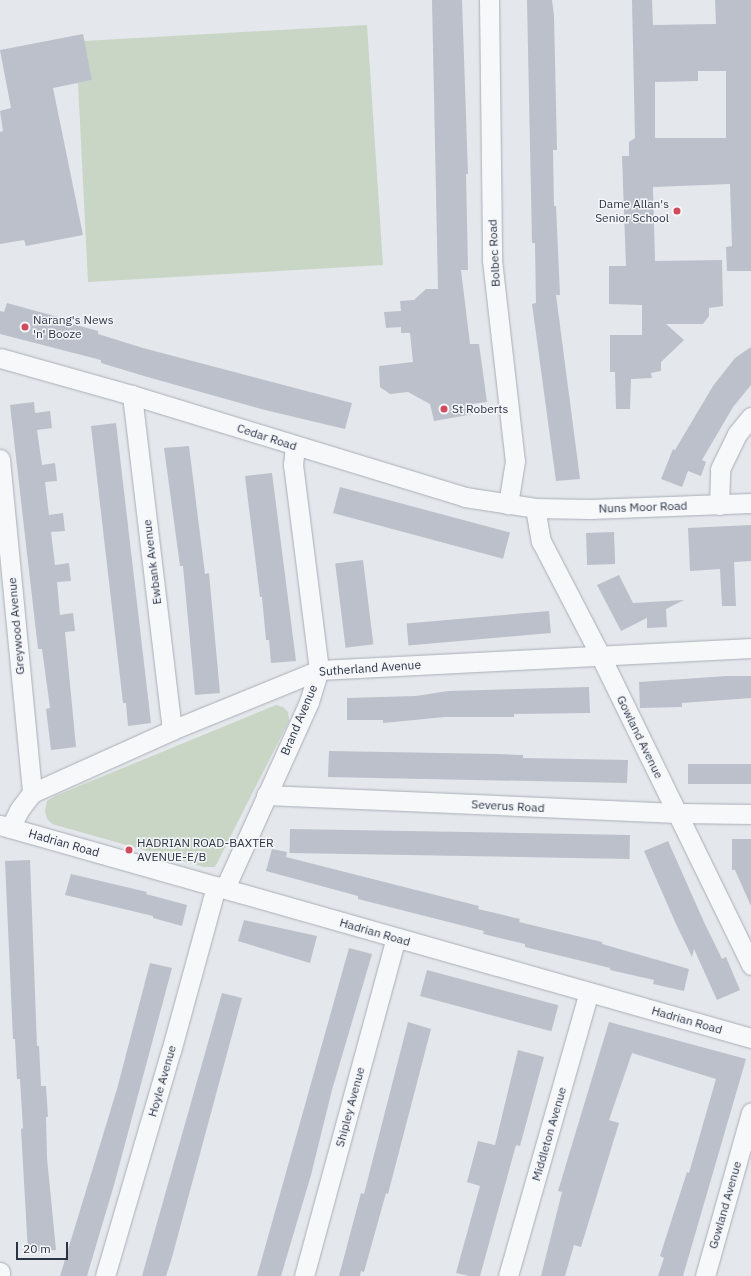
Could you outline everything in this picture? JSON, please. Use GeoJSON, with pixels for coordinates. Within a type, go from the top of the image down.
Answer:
{"type":"FeatureCollection","features":[{"type":"Feature","properties":{"kind":"street","name":"Bolbec Road"},"geometry":{"type":"LineString","coordinates":[[489,0],[492,260],[515,461],[508,504]]}},
{"type":"Feature","properties":{"kind":"street","name":"Cedar Road"},"geometry":{"type":"LineString","coordinates":[[0,358],[132,395],[295,447],[465,497],[535,508]]}},
{"type":"Feature","properties":{"kind":"street","name":"Ewbank Avenue"},"geometry":{"type":"LineString","coordinates":[[132,395],[172,730]]}},
{"type":"Feature","properties":{"kind":"street"},"geometry":{"type":"LineString","coordinates":[[719,505],[720,469],[737,434],[751,417]]}},
{"type":"Feature","properties":{"kind":"street","name":"Brand Avenue"},"geometry":{"type":"LineString","coordinates":[[221,887],[309,702],[319,670],[293,465],[295,447]]}},
{"type":"Feature","properties":{"kind":"street","name":"Greywood Avenue"},"geometry":{"type":"LineString","coordinates":[[0,459],[32,793]]}},
{"type":"Feature","properties":{"kind":"street","name":"Nuns Moor Road"},"geometry":{"type":"LineString","coordinates":[[535,508],[719,505],[751,503]]}},
{"type":"Feature","properties":{"kind":"street","name":"Gowland Avenue"},"geometry":{"type":"LineString","coordinates":[[535,508],[541,542],[600,655],[751,965]]}},
{"type":"Feature","properties":{"kind":"street","name":"Sutherland Avenue"},"geometry":{"type":"LineString","coordinates":[[5,827],[32,793],[172,730],[319,670],[751,648]]}},
{"type":"Feature","properties":{"kind":"street","name":"Severus Road"},"geometry":{"type":"LineString","coordinates":[[266,795],[677,813],[751,814]]}},
{"type":"Feature","properties":{"kind":"street","name":"Hadrian Road"},"geometry":{"type":"LineString","coordinates":[[5,827],[751,1038]]}},
{"type":"Feature","properties":{"kind":"street","name":"Hoyle Avenue"},"geometry":{"type":"LineString","coordinates":[[105,1276],[221,887]]}},
{"type":"Feature","properties":{"kind":"street","name":"Shipley Avenue"},"geometry":{"type":"LineString","coordinates":[[304,1276],[396,938]]}},
{"type":"Feature","properties":{"kind":"street","name":"Middleton Avenue"},"geometry":{"type":"LineString","coordinates":[[508,1276],[589,992]]}},
{"type":"Feature","properties":{"kind":"street","name":"Gowland Avenue"},"geometry":{"type":"LineString","coordinates":[[705,1276],[751,1112]]}},
{"type":"Feature","properties":{"kind":"green space"},"geometry":{"type":"Polygon","coordinates":[[[367,25],[383,265],[88,282],[78,83],[92,80],[84,41],[367,25]]]}},
{"type":"Feature","properties":{"kind":"green space"},"geometry":{"type":"Polygon","coordinates":[[[276,705],[283,707],[288,712],[289,721],[215,867],[204,867],[52,824],[47,819],[45,811],[47,801],[55,796],[276,705]]]}},
{"type":"Feature","properties":{"kind":"building"},"geometry":{"type":"Polygon","coordinates":[[[432,0],[462,0],[468,174],[466,174],[468,270],[461,270],[470,344],[479,344],[487,402],[472,404],[474,414],[434,421],[430,404],[408,392],[390,394],[380,387],[379,366],[413,362],[410,333],[401,333],[401,327],[386,328],[384,312],[401,311],[400,301],[414,300],[426,289],[438,289],[432,0]]]}},
{"type":"Feature","properties":{"kind":"building"},"geometry":{"type":"Polygon","coordinates":[[[527,0],[552,0],[554,16],[557,150],[553,150],[554,206],[556,206],[560,295],[556,295],[580,479],[556,481],[532,304],[536,303],[535,243],[532,243],[527,0]]]}},
{"type":"Feature","properties":{"kind":"building"},"geometry":{"type":"Polygon","coordinates":[[[632,0],[652,0],[653,25],[716,24],[715,0],[751,0],[751,271],[727,271],[726,247],[732,246],[730,184],[653,187],[655,261],[722,260],[723,306],[709,308],[709,316],[703,324],[666,324],[684,340],[661,362],[661,371],[651,373],[652,378],[631,379],[630,409],[616,409],[615,372],[610,372],[610,335],[642,335],[642,305],[609,304],[609,266],[626,266],[622,156],[629,156],[629,142],[635,138],[632,0]],[[698,71],[698,81],[655,82],[655,138],[726,138],[726,71],[698,71]]]}},
{"type":"Feature","properties":{"kind":"building"},"geometry":{"type":"Polygon","coordinates":[[[83,34],[92,80],[53,88],[83,235],[26,246],[24,240],[0,244],[0,132],[3,131],[0,111],[11,108],[0,50],[83,34]]]}},
{"type":"Feature","properties":{"kind":"building"},"geometry":{"type":"Polygon","coordinates":[[[7,303],[58,317],[58,320],[98,331],[98,334],[143,348],[352,403],[345,429],[265,410],[101,363],[101,360],[0,334],[0,311],[4,312],[7,303]]]}},
{"type":"Feature","properties":{"kind":"building"},"geometry":{"type":"Polygon","coordinates":[[[751,347],[751,385],[733,407],[702,460],[706,462],[701,476],[688,471],[682,487],[661,479],[673,449],[675,450],[713,386],[735,358],[751,347]]]}},
{"type":"Feature","properties":{"kind":"building"},"geometry":{"type":"Polygon","coordinates":[[[34,402],[35,413],[50,411],[52,428],[37,430],[42,465],[55,463],[57,481],[45,482],[49,515],[63,513],[65,531],[51,532],[55,565],[69,563],[71,581],[57,582],[60,615],[73,613],[75,631],[65,632],[76,747],[51,750],[46,709],[50,708],[42,649],[38,649],[10,405],[34,402]]]}},
{"type":"Feature","properties":{"kind":"building"},"geometry":{"type":"Polygon","coordinates":[[[116,423],[151,723],[128,726],[126,703],[123,703],[91,426],[116,423]]]}},
{"type":"Feature","properties":{"kind":"building"},"geometry":{"type":"Polygon","coordinates":[[[189,446],[205,574],[209,573],[220,693],[195,695],[183,566],[180,566],[164,448],[189,446]]]}},
{"type":"Feature","properties":{"kind":"building"},"geometry":{"type":"Polygon","coordinates":[[[272,473],[296,661],[271,663],[269,640],[266,640],[262,597],[260,597],[245,476],[272,473]]]}},
{"type":"Feature","properties":{"kind":"building"},"geometry":{"type":"Polygon","coordinates":[[[340,487],[510,533],[503,559],[333,513],[340,487]]]}},
{"type":"Feature","properties":{"kind":"building"},"geometry":{"type":"Polygon","coordinates":[[[751,525],[751,561],[734,562],[736,606],[722,606],[720,569],[690,571],[688,528],[751,525]]]}},
{"type":"Feature","properties":{"kind":"building"},"geometry":{"type":"Polygon","coordinates":[[[614,532],[615,564],[587,565],[586,533],[614,532]]]}},
{"type":"Feature","properties":{"kind":"building"},"geometry":{"type":"Polygon","coordinates":[[[363,560],[373,644],[346,648],[335,563],[363,560]]]}},
{"type":"Feature","properties":{"kind":"building"},"geometry":{"type":"Polygon","coordinates":[[[619,575],[633,603],[684,600],[666,609],[667,627],[647,628],[647,618],[621,631],[597,585],[619,575]]]}},
{"type":"Feature","properties":{"kind":"building"},"geometry":{"type":"Polygon","coordinates":[[[549,611],[551,633],[408,645],[407,623],[549,611]]]}},
{"type":"Feature","properties":{"kind":"building"},"geometry":{"type":"Polygon","coordinates":[[[727,676],[751,676],[751,698],[682,703],[682,707],[640,708],[639,682],[727,676]]]}},
{"type":"Feature","properties":{"kind":"building"},"geometry":{"type":"Polygon","coordinates":[[[589,687],[590,713],[514,714],[514,717],[445,717],[383,723],[383,720],[347,720],[347,698],[416,696],[448,691],[589,687]]]}},
{"type":"Feature","properties":{"kind":"building"},"geometry":{"type":"Polygon","coordinates":[[[329,751],[498,754],[523,755],[523,758],[628,760],[627,783],[328,777],[329,751]]]}},
{"type":"Feature","properties":{"kind":"building"},"geometry":{"type":"Polygon","coordinates":[[[688,764],[751,764],[751,784],[688,784],[688,764]]]}},
{"type":"Feature","properties":{"kind":"building"},"geometry":{"type":"Polygon","coordinates":[[[290,829],[630,835],[630,859],[290,853],[290,829]]]}},
{"type":"Feature","properties":{"kind":"building"},"geometry":{"type":"Polygon","coordinates":[[[732,839],[751,839],[751,906],[735,870],[732,870],[732,839]]]}},
{"type":"Feature","properties":{"kind":"building"},"geometry":{"type":"Polygon","coordinates":[[[668,841],[704,922],[722,959],[726,957],[740,990],[717,1000],[694,949],[692,957],[644,851],[668,841]]]}},
{"type":"Feature","properties":{"kind":"building"},"geometry":{"type":"Polygon","coordinates":[[[272,849],[287,852],[286,857],[479,906],[478,909],[520,919],[519,922],[602,942],[602,944],[689,969],[684,991],[653,984],[654,980],[610,970],[610,968],[525,947],[525,944],[483,934],[484,931],[358,899],[358,896],[266,871],[272,849]]]}},
{"type":"Feature","properties":{"kind":"building"},"geometry":{"type":"Polygon","coordinates":[[[30,860],[37,1046],[39,1046],[41,1086],[46,1086],[48,1117],[46,1117],[47,1158],[56,1250],[28,1252],[21,1129],[23,1128],[20,1079],[17,1079],[15,1039],[13,1039],[5,861],[30,860]]]}},
{"type":"Feature","properties":{"kind":"building"},"geometry":{"type":"Polygon","coordinates":[[[71,874],[147,892],[146,894],[187,905],[182,926],[153,918],[153,916],[65,895],[71,874]]]}},
{"type":"Feature","properties":{"kind":"building"},"geometry":{"type":"Polygon","coordinates":[[[244,920],[317,936],[310,963],[238,941],[244,920]]]}},
{"type":"Feature","properties":{"kind":"building"},"geometry":{"type":"Polygon","coordinates":[[[349,948],[372,954],[332,1090],[311,1175],[281,1276],[257,1276],[349,948]]]}},
{"type":"Feature","properties":{"kind":"building"},"geometry":{"type":"Polygon","coordinates":[[[150,963],[172,968],[114,1185],[87,1276],[60,1276],[117,1089],[150,963]]]}},
{"type":"Feature","properties":{"kind":"building"},"geometry":{"type":"Polygon","coordinates":[[[427,970],[558,1005],[551,1031],[420,996],[427,970]]]}},
{"type":"Feature","properties":{"kind":"building"},"geometry":{"type":"Polygon","coordinates":[[[222,993],[242,998],[171,1261],[166,1276],[142,1276],[222,993]]]}},
{"type":"Feature","properties":{"kind":"building"},"geometry":{"type":"Polygon","coordinates":[[[408,1022],[431,1029],[388,1194],[386,1193],[364,1272],[361,1271],[360,1276],[339,1276],[361,1193],[364,1194],[408,1022]]]}},
{"type":"Feature","properties":{"kind":"building"},"geometry":{"type":"Polygon","coordinates":[[[609,1022],[746,1059],[683,1276],[658,1276],[664,1258],[660,1256],[687,1172],[689,1173],[716,1079],[632,1053],[609,1120],[619,1123],[581,1247],[574,1245],[565,1276],[541,1276],[562,1192],[558,1191],[609,1022]]]}},
{"type":"Feature","properties":{"kind":"building"},"geometry":{"type":"Polygon","coordinates":[[[518,1050],[544,1057],[520,1146],[516,1145],[480,1276],[469,1276],[456,1273],[480,1186],[467,1182],[478,1141],[495,1145],[518,1050]]]}},
{"type":"Feature","properties":{"kind":"place","name":"Dame Allan's Senior School"},"geometry":{"type":"Point","coordinates":[677,211]}},
{"type":"Feature","properties":{"kind":"place","name":"Narang's News 'n' Booze"},"geometry":{"type":"Point","coordinates":[25,327]}},
{"type":"Feature","properties":{"kind":"place","name":"St Roberts"},"geometry":{"type":"Point","coordinates":[444,409]}},
{"type":"Feature","properties":{"kind":"place","name":"HADRIAN ROAD-BAXTER AVENUE-E/B"},"geometry":{"type":"Point","coordinates":[129,850]}}]}
